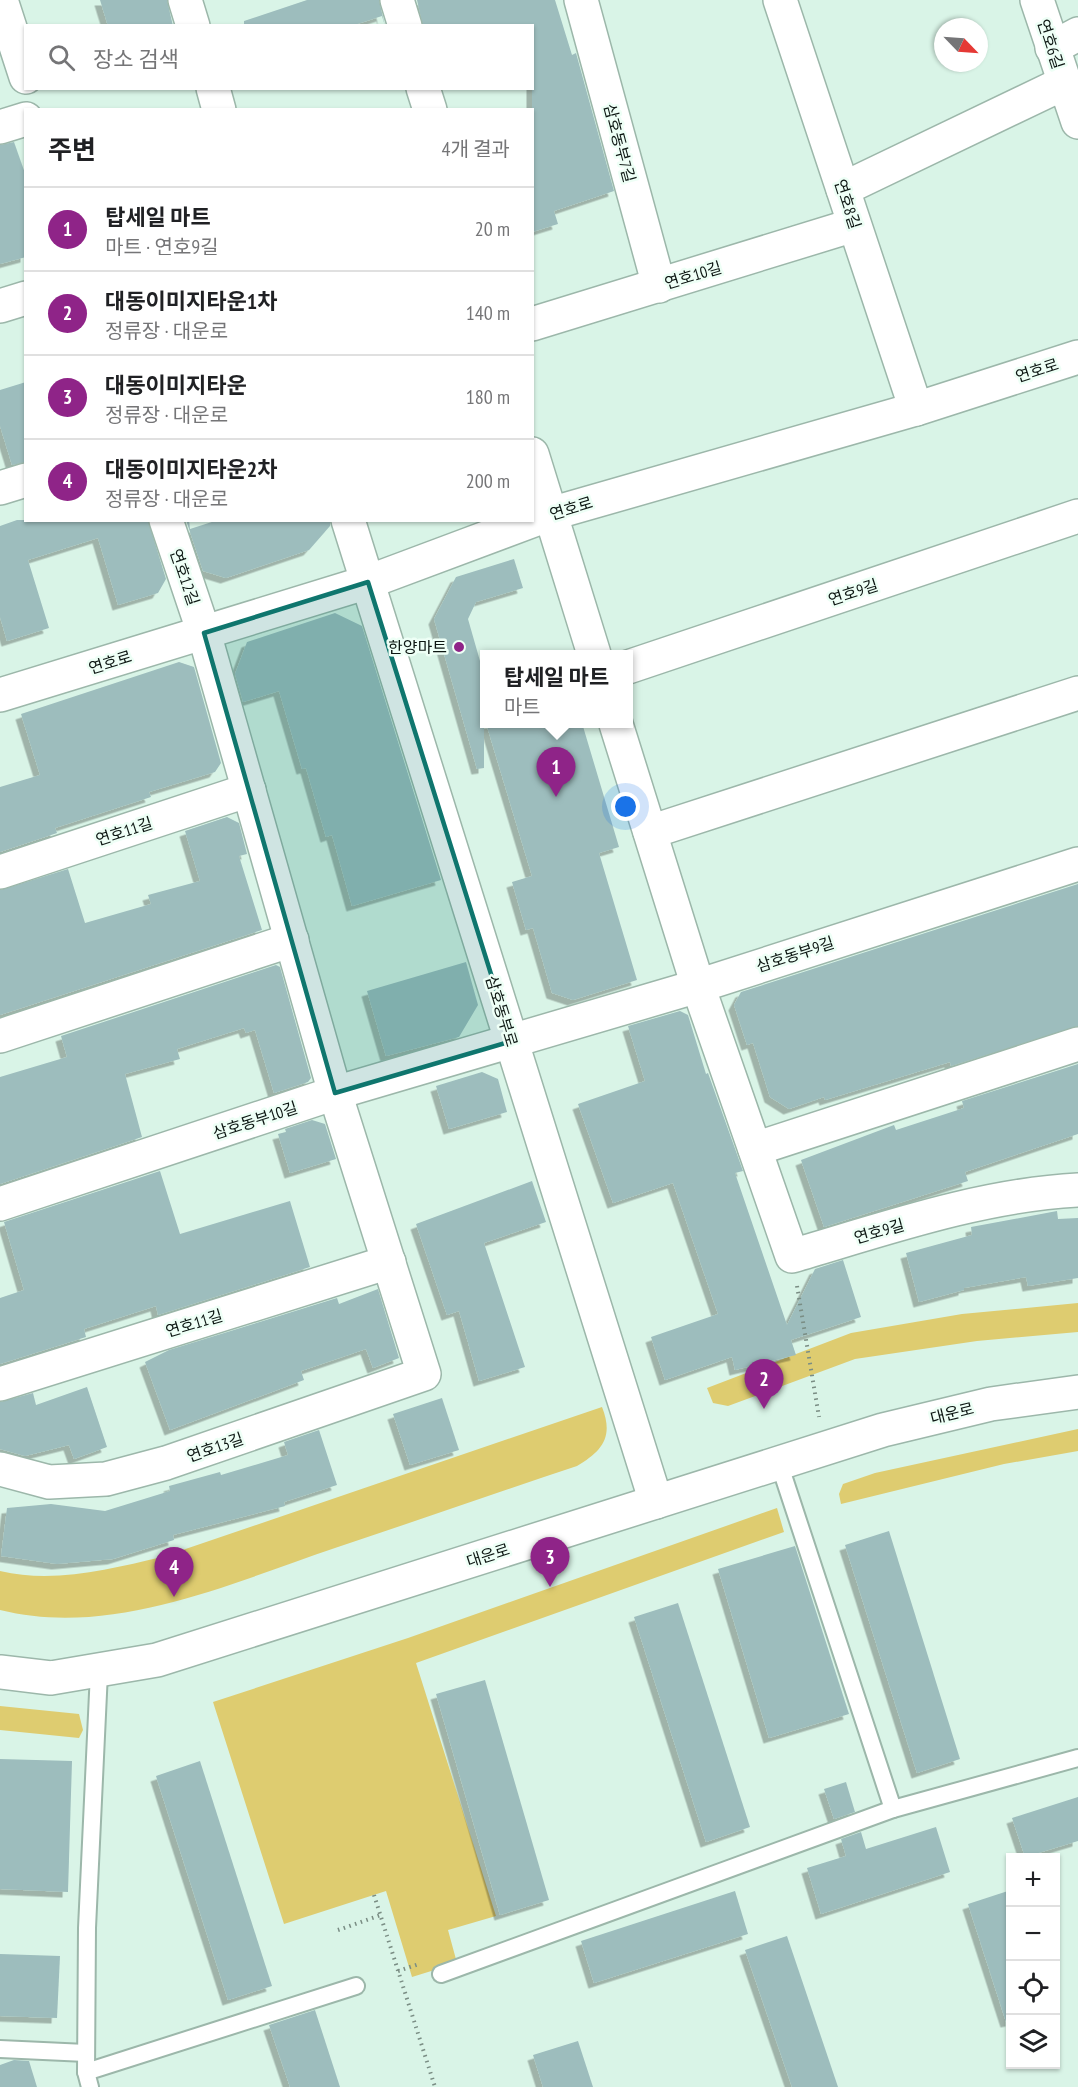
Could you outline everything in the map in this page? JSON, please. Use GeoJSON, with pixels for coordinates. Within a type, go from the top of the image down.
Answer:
{"type":"FeatureCollection","features":[{"type":"Feature","properties":{"kind":"street"},"geometry":{"type":"LineString","coordinates":[[2,0],[24,71]]}},
{"type":"Feature","properties":{"kind":"street"},"geometry":{"type":"LineString","coordinates":[[185,0],[192,24]]}},
{"type":"Feature","properties":{"kind":"street"},"geometry":{"type":"LineString","coordinates":[[397,0],[404,24]]}},
{"type":"Feature","properties":{"kind":"street","name":"삼호동부7길"},"geometry":{"type":"LineString","coordinates":[[582,0],[659,286]]}},
{"type":"Feature","properties":{"kind":"street","name":"연호8길"},"geometry":{"type":"LineString","coordinates":[[780,0],[916,409]]}},
{"type":"Feature","properties":{"kind":"street","name":"연호6길"},"geometry":{"type":"LineString","coordinates":[[1037,0],[1065,41],[1064,83],[1078,122]]}},
{"type":"Feature","properties":{"kind":"street"},"geometry":{"type":"LineString","coordinates":[[843,189],[1064,83]]}},
{"type":"Feature","properties":{"kind":"street"},"geometry":{"type":"LineString","coordinates":[[30,90],[35,108]]}},
{"type":"Feature","properties":{"kind":"street"},"geometry":{"type":"LineString","coordinates":[[214,90],[218,108]]}},
{"type":"Feature","properties":{"kind":"street"},"geometry":{"type":"LineString","coordinates":[[424,90],[429,108]]}},
{"type":"Feature","properties":{"kind":"street"},"geometry":{"type":"LineString","coordinates":[[0,127],[24,120]]}},
{"type":"Feature","properties":{"kind":"street","name":"연호10길"},"geometry":{"type":"LineString","coordinates":[[534,323],[854,225]]}},
{"type":"Feature","properties":{"kind":"street"},"geometry":{"type":"LineString","coordinates":[[0,306],[24,299]]}},
{"type":"Feature","properties":{"kind":"street","name":"연호로"},"geometry":{"type":"LineString","coordinates":[[534,520],[916,409],[1078,357]]}},
{"type":"Feature","properties":{"kind":"street"},"geometry":{"type":"LineString","coordinates":[[534,461],[593,650]]}},
{"type":"Feature","properties":{"kind":"street"},"geometry":{"type":"LineString","coordinates":[[0,488],[24,481]]}},
{"type":"Feature","properties":{"kind":"street","name":"연호9길"},"geometry":{"type":"LineString","coordinates":[[633,665],[1078,516]]}},
{"type":"Feature","properties":{"kind":"street","name":"연호12길"},"geometry":{"type":"LineString","coordinates":[[167,522],[204,633]]}},
{"type":"Feature","properties":{"kind":"street","name":"삼호동부로"},"geometry":{"type":"LineString","coordinates":[[349,522],[657,1502]]}},
{"type":"Feature","properties":{"kind":"street","name":"연호로"},"geometry":{"type":"LineString","coordinates":[[0,695],[368,582],[529,522]]}},
{"type":"Feature","properties":{"kind":"street"},"geometry":{"type":"LineString","coordinates":[[204,633],[335,1093],[389,1262]]}},
{"type":"Feature","properties":{"kind":"street"},"geometry":{"type":"LineString","coordinates":[[650,832],[1078,693]]}},
{"type":"Feature","properties":{"kind":"street"},"geometry":{"type":"LineString","coordinates":[[618,728],[698,986],[792,1256]]}},
{"type":"Feature","properties":{"kind":"street","name":"연호11길"},"geometry":{"type":"LineString","coordinates":[[0,872],[249,790]]}},
{"type":"Feature","properties":{"kind":"street","name":"삼호동부9길"},"geometry":{"type":"LineString","coordinates":[[512,1041],[698,986],[1078,864]]}},
{"type":"Feature","properties":{"kind":"street"},"geometry":{"type":"LineString","coordinates":[[0,1036],[292,940]]}},
{"type":"Feature","properties":{"kind":"street","name":"삼호동부10길"},"geometry":{"type":"LineString","coordinates":[[0,1204],[335,1093],[512,1041]]}},
{"type":"Feature","properties":{"kind":"street"},"geometry":{"type":"LineString","coordinates":[[755,1149],[1078,1044]]}},
{"type":"Feature","properties":{"kind":"street","name":"연호9길"},"geometry":{"type":"LineString","coordinates":[[792,1256],[929,1216],[1003,1201],[1078,1190]]}},
{"type":"Feature","properties":{"kind":"street","name":"연호11길"},"geometry":{"type":"LineString","coordinates":[[0,1384],[389,1262]]}},
{"type":"Feature","properties":{"kind":"street","name":"연호13길"},"geometry":{"type":"LineString","coordinates":[[0,1469],[49,1482],[106,1479],[166,1464],[424,1374],[389,1262]]}},
{"type":"Feature","properties":{"kind":"street","name":"대운로"},"geometry":{"type":"LineString","coordinates":[[0,1672],[51,1678],[99,1672],[157,1660],[883,1430],[991,1404],[1078,1392]]}},
{"type":"Feature","properties":{"kind":"lane"},"geometry":{"type":"LineString","coordinates":[[779,1463],[893,1809]]}},
{"type":"Feature","properties":{"kind":"lane"},"geometry":{"type":"LineString","coordinates":[[99,1672],[87,1928],[86,2053],[88,2080],[356,1986]]}},
{"type":"Feature","properties":{"kind":"lane"},"geometry":{"type":"LineString","coordinates":[[441,1974],[893,1809],[1078,1758]]}},
{"type":"Feature","properties":{"kind":"lane"},"geometry":{"type":"LineString","coordinates":[[0,2049],[86,2053]]}},
{"type":"Feature","properties":{"kind":"path"},"geometry":{"type":"LineString","coordinates":[[792,1256],[825,1448]]}},
{"type":"Feature","properties":{"kind":"path"},"geometry":{"type":"LineString","coordinates":[[374,1895],[435,2087]]}},
{"type":"Feature","properties":{"kind":"path"},"geometry":{"type":"LineString","coordinates":[[338,1930],[381,1916]]}},
{"type":"Feature","properties":{"kind":"highlighted area"},"geometry":{"type":"Polygon","coordinates":[[[368,582],[512,1041],[335,1093],[204,633],[368,582]]]}},
{"type":"Feature","properties":{"kind":"shaded area"},"geometry":{"type":"Polygon","coordinates":[[[1078,1303],[1078,1332],[977,1341],[855,1359],[728,1406],[713,1403],[707,1388],[851,1333],[962,1314],[1078,1303]]]}},
{"type":"Feature","properties":{"kind":"shaded area"},"geometry":{"type":"Polygon","coordinates":[[[602,1407],[607,1427],[606,1435],[599,1449],[577,1466],[255,1576],[170,1603],[128,1612],[85,1617],[42,1617],[0,1610],[0,1571],[20,1575],[61,1575],[102,1570],[162,1557],[602,1407]]]}},
{"type":"Feature","properties":{"kind":"shaded area"},"geometry":{"type":"Polygon","coordinates":[[[1078,1429],[1078,1451],[1004,1464],[841,1504],[839,1494],[843,1484],[875,1473],[1078,1429]]]}},
{"type":"Feature","properties":{"kind":"shaded area"},"geometry":{"type":"Polygon","coordinates":[[[777,1508],[784,1532],[416,1663],[496,1916],[448,1930],[457,1963],[412,1977],[386,1891],[284,1924],[213,1702],[408,1638],[777,1508]]]}},
{"type":"Feature","properties":{"kind":"shaded area"},"geometry":{"type":"Polygon","coordinates":[[[0,1706],[79,1714],[83,1730],[79,1738],[0,1730],[0,1706]]]}},
{"type":"Feature","properties":{"kind":"building"},"geometry":{"type":"Polygon","coordinates":[[[100,0],[167,0],[173,24],[107,24],[100,0]]]}},
{"type":"Feature","properties":{"kind":"building"},"geometry":{"type":"Polygon","coordinates":[[[307,0],[379,0],[385,24],[382,16],[357,24],[244,24],[244,21],[307,0]]]}},
{"type":"Feature","properties":{"kind":"building"},"geometry":{"type":"Polygon","coordinates":[[[417,0],[555,0],[572,55],[576,53],[614,191],[554,211],[558,224],[534,231],[532,90],[534,90],[534,24],[423,24],[417,0]]]}},
{"type":"Feature","properties":{"kind":"building"},"geometry":{"type":"Polygon","coordinates":[[[14,142],[24,170],[24,258],[0,264],[0,145],[14,142]]]}},
{"type":"Feature","properties":{"kind":"building"},"geometry":{"type":"Polygon","coordinates":[[[24,383],[24,462],[12,465],[0,426],[0,390],[24,383]]]}},
{"type":"Feature","properties":{"kind":"building"},"geometry":{"type":"Polygon","coordinates":[[[17,520],[24,520],[24,522],[149,522],[166,579],[158,593],[118,605],[98,538],[28,560],[49,628],[7,641],[0,617],[0,526],[17,520]]]}},
{"type":"Feature","properties":{"kind":"building"},"geometry":{"type":"Polygon","coordinates":[[[187,522],[189,522],[190,529],[212,522],[330,522],[330,526],[309,550],[226,578],[203,571],[187,522]]]}},
{"type":"Feature","properties":{"kind":"building","name":"한양마트"},"geometry":{"type":"Polygon","coordinates":[[[514,559],[523,588],[476,602],[468,619],[480,661],[480,728],[484,728],[484,768],[477,769],[434,619],[456,577],[514,559]]]}},
{"type":"Feature","properties":{"kind":"building"},"geometry":{"type":"Polygon","coordinates":[[[335,613],[362,626],[441,880],[352,906],[332,835],[326,837],[306,768],[302,769],[279,691],[243,702],[235,674],[247,642],[335,613]]]}},
{"type":"Feature","properties":{"kind":"building"},"geometry":{"type":"Polygon","coordinates":[[[179,662],[194,667],[221,763],[215,772],[149,792],[151,797],[55,828],[57,833],[0,852],[0,787],[40,775],[21,714],[179,662]]]}},
{"type":"Feature","properties":{"kind":"building"},"geometry":{"type":"Polygon","coordinates":[[[488,728],[583,728],[619,847],[599,853],[637,980],[573,1000],[552,993],[533,928],[526,930],[512,882],[532,876],[488,728]]]}},
{"type":"Feature","properties":{"kind":"building"},"geometry":{"type":"Polygon","coordinates":[[[227,817],[239,823],[247,854],[239,856],[262,930],[0,1015],[0,890],[68,869],[85,923],[151,904],[148,895],[200,881],[185,831],[227,817]]]}},
{"type":"Feature","properties":{"kind":"building"},"geometry":{"type":"Polygon","coordinates":[[[1078,884],[1078,1026],[951,1066],[950,1062],[789,1109],[770,1097],[753,1043],[747,1045],[734,1005],[741,992],[1078,884]]]}},
{"type":"Feature","properties":{"kind":"building"},"geometry":{"type":"Polygon","coordinates":[[[466,962],[478,1005],[459,1037],[386,1056],[367,991],[466,962]]]}},
{"type":"Feature","properties":{"kind":"building"},"geometry":{"type":"Polygon","coordinates":[[[276,965],[280,967],[311,1078],[308,1082],[274,1093],[255,1030],[246,1033],[244,1028],[177,1049],[180,1059],[125,1074],[142,1137],[0,1184],[0,1077],[67,1057],[61,1036],[276,965]]]}},
{"type":"Feature","properties":{"kind":"building"},"geometry":{"type":"Polygon","coordinates":[[[680,1011],[688,1015],[706,1074],[708,1073],[743,1171],[735,1173],[787,1325],[815,1269],[843,1260],[861,1317],[791,1340],[796,1355],[735,1370],[732,1357],[665,1380],[651,1337],[718,1314],[673,1183],[613,1203],[578,1104],[645,1081],[628,1026],[680,1011]]]}},
{"type":"Feature","properties":{"kind":"building"},"geometry":{"type":"Polygon","coordinates":[[[1078,1064],[1078,1134],[965,1172],[968,1181],[824,1227],[801,1160],[894,1125],[896,1130],[964,1108],[962,1101],[1078,1064]]]}},
{"type":"Feature","properties":{"kind":"building"},"geometry":{"type":"Polygon","coordinates":[[[482,1072],[498,1079],[507,1112],[449,1129],[436,1086],[482,1072]]]}},
{"type":"Feature","properties":{"kind":"building"},"geometry":{"type":"Polygon","coordinates":[[[312,1120],[325,1124],[336,1159],[290,1173],[278,1134],[286,1132],[285,1129],[312,1120]]]}},
{"type":"Feature","properties":{"kind":"building"},"geometry":{"type":"Polygon","coordinates":[[[160,1171],[180,1234],[290,1201],[310,1267],[158,1315],[156,1306],[84,1329],[86,1337],[0,1364],[0,1298],[24,1290],[4,1222],[160,1171]]]}},
{"type":"Feature","properties":{"kind":"building"},"geometry":{"type":"Polygon","coordinates":[[[532,1181],[546,1222],[484,1243],[525,1367],[479,1381],[459,1311],[447,1315],[416,1224],[532,1181]]]}},
{"type":"Feature","properties":{"kind":"building"},"geometry":{"type":"Polygon","coordinates":[[[1057,1211],[1058,1219],[1078,1218],[1078,1278],[1028,1286],[1026,1277],[964,1288],[964,1290],[919,1302],[906,1253],[972,1235],[971,1227],[1057,1211]]]}},
{"type":"Feature","properties":{"kind":"building"},"geometry":{"type":"Polygon","coordinates":[[[378,1289],[399,1358],[373,1368],[366,1349],[301,1371],[304,1380],[170,1430],[145,1362],[169,1350],[337,1298],[339,1304],[378,1289]]]}},
{"type":"Feature","properties":{"kind":"building"},"geometry":{"type":"Polygon","coordinates":[[[87,1387],[107,1447],[74,1459],[69,1445],[25,1456],[0,1449],[0,1402],[33,1393],[36,1405],[87,1387]]]}},
{"type":"Feature","properties":{"kind":"building"},"geometry":{"type":"Polygon","coordinates":[[[442,1398],[459,1450],[410,1465],[393,1414],[442,1398]]]}},
{"type":"Feature","properties":{"kind":"building"},"geometry":{"type":"Polygon","coordinates":[[[319,1430],[337,1485],[284,1502],[285,1506],[173,1535],[174,1540],[113,1559],[57,1564],[1,1556],[7,1508],[51,1504],[105,1511],[170,1491],[169,1486],[220,1472],[221,1475],[288,1455],[284,1442],[319,1430]]]}},
{"type":"Feature","properties":{"kind":"building"},"geometry":{"type":"Polygon","coordinates":[[[889,1531],[960,1759],[917,1773],[845,1545],[889,1531]]]}},
{"type":"Feature","properties":{"kind":"building"},"geometry":{"type":"Polygon","coordinates":[[[795,1546],[849,1714],[769,1738],[718,1569],[795,1546]]]}},
{"type":"Feature","properties":{"kind":"building"},"geometry":{"type":"Polygon","coordinates":[[[678,1603],[750,1827],[706,1842],[634,1617],[678,1603]]]}},
{"type":"Feature","properties":{"kind":"building"},"geometry":{"type":"Polygon","coordinates":[[[485,1680],[549,1900],[500,1915],[436,1694],[485,1680]]]}},
{"type":"Feature","properties":{"kind":"building"},"geometry":{"type":"Polygon","coordinates":[[[0,1759],[72,1761],[68,1892],[0,1889],[0,1759]]]}},
{"type":"Feature","properties":{"kind":"building"},"geometry":{"type":"Polygon","coordinates":[[[200,1761],[272,1986],[228,2000],[156,1776],[200,1761]]]}},
{"type":"Feature","properties":{"kind":"building"},"geometry":{"type":"Polygon","coordinates":[[[846,1782],[855,1812],[834,1819],[824,1789],[846,1782]]]}},
{"type":"Feature","properties":{"kind":"building"},"geometry":{"type":"Polygon","coordinates":[[[1078,1797],[1078,1841],[1038,1853],[1024,1853],[1012,1818],[1078,1797]]]}},
{"type":"Feature","properties":{"kind":"building"},"geometry":{"type":"Polygon","coordinates":[[[936,1827],[950,1872],[821,1914],[807,1868],[846,1856],[841,1839],[861,1832],[866,1849],[936,1827]]]}},
{"type":"Feature","properties":{"kind":"building"},"geometry":{"type":"Polygon","coordinates":[[[735,1891],[748,1934],[594,1983],[581,1941],[735,1891]]]}},
{"type":"Feature","properties":{"kind":"building"},"geometry":{"type":"Polygon","coordinates":[[[1006,1892],[1006,2022],[968,1904],[1006,1892]]]}},
{"type":"Feature","properties":{"kind":"building"},"geometry":{"type":"Polygon","coordinates":[[[787,1936],[838,2087],[792,2087],[745,1950],[787,1936]]]}},
{"type":"Feature","properties":{"kind":"building"},"geometry":{"type":"Polygon","coordinates":[[[0,1954],[60,1956],[57,2018],[0,2016],[0,1954]]]}},
{"type":"Feature","properties":{"kind":"building"},"geometry":{"type":"Polygon","coordinates":[[[315,2010],[340,2087],[290,2087],[269,2025],[315,2010]]]}},
{"type":"Feature","properties":{"kind":"building"},"geometry":{"type":"Polygon","coordinates":[[[578,2041],[593,2087],[543,2087],[533,2055],[578,2041]]]}},
{"type":"Feature","properties":{"kind":"building"},"geometry":{"type":"Polygon","coordinates":[[[14,2060],[29,2061],[37,2087],[0,2087],[0,2065],[14,2060]]]}},
{"type":"Feature","properties":{"kind":"place","name":"한양마트"},"geometry":{"type":"Point","coordinates":[459,647]}},
{"type":"Feature","properties":{"kind":"place","name":"탑세일 마트"},"geometry":{"type":"Point","coordinates":[556,797]}},
{"type":"Feature","properties":{"kind":"place","name":"대동이미지타운1차"},"geometry":{"type":"Point","coordinates":[764,1409]}},
{"type":"Feature","properties":{"kind":"place","name":"대동이미지타운"},"geometry":{"type":"Point","coordinates":[550,1587]}},
{"type":"Feature","properties":{"kind":"place","name":"대동이미지타운2차"},"geometry":{"type":"Point","coordinates":[174,1597]}}]}
